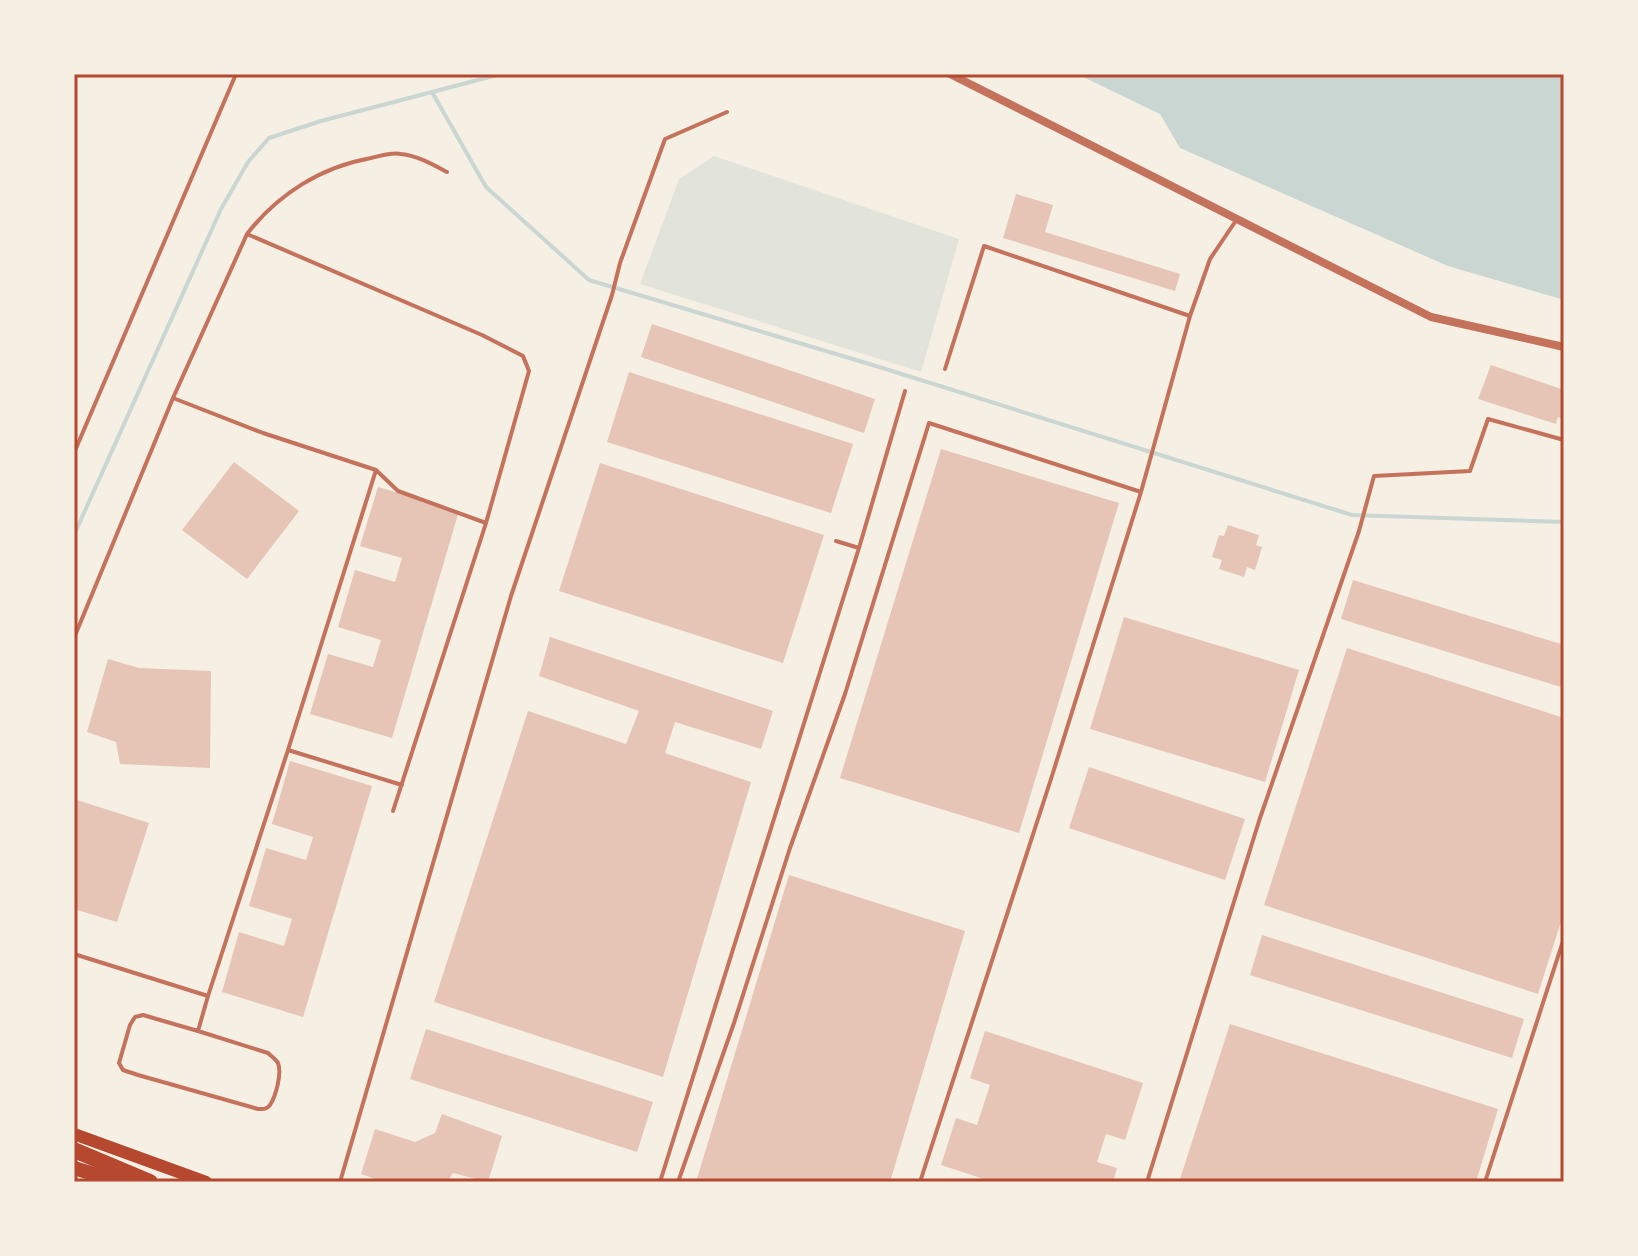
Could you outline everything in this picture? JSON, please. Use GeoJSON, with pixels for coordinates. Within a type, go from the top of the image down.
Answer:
{"type":"FeatureCollection","features":[{"type":"Feature","properties":{"kind":"highway"},"geometry":{"type":"LineString","coordinates":[[75,1161],[120,1182]]}},
{"type":"Feature","properties":{"kind":"highway"},"geometry":{"type":"LineString","coordinates":[[75,1161],[150,1182]]}},
{"type":"Feature","properties":{"kind":"main road"},"geometry":{"type":"LineString","coordinates":[[74,1134],[206,1182]]}},
{"type":"Feature","properties":{"kind":"main road"},"geometry":{"type":"LineString","coordinates":[[75,1161],[143,1182]]}},
{"type":"Feature","properties":{"kind":"street"},"geometry":{"type":"LineString","coordinates":[[950,74],[1431,317],[1564,347]]}},
{"type":"Feature","properties":{"kind":"lane"},"geometry":{"type":"LineString","coordinates":[[74,453],[236,74]]}},
{"type":"Feature","properties":{"kind":"lane"},"geometry":{"type":"LineString","coordinates":[[340,1182],[511,596],[620,263],[665,139],[727,112]]}},
{"type":"Feature","properties":{"kind":"lane"},"geometry":{"type":"LineString","coordinates":[[74,638],[173,398],[247,234],[264,212],[326,169],[340,165],[398,153],[421,159],[447,172]]}},
{"type":"Feature","properties":{"kind":"lane"},"geometry":{"type":"LineString","coordinates":[[920,1182],[1141,492],[1190,316],[1210,259],[1237,219]]}},
{"type":"Feature","properties":{"kind":"lane"},"geometry":{"type":"LineString","coordinates":[[247,234],[482,335],[523,356],[529,371],[486,523],[393,811]]}},
{"type":"Feature","properties":{"kind":"lane"},"geometry":{"type":"LineString","coordinates":[[945,369],[984,246],[1190,316]]}},
{"type":"Feature","properties":{"kind":"lane"},"geometry":{"type":"LineString","coordinates":[[660,1182],[859,548],[905,391]]}},
{"type":"Feature","properties":{"kind":"lane"},"geometry":{"type":"LineString","coordinates":[[173,398],[263,433],[376,470],[398,491],[486,523]]}},
{"type":"Feature","properties":{"kind":"lane"},"geometry":{"type":"LineString","coordinates":[[1147,1182],[1263,807],[1374,476],[1470,471],[1488,419],[1564,440]]}},
{"type":"Feature","properties":{"kind":"lane"},"geometry":{"type":"LineString","coordinates":[[678,1182],[845,694],[929,423],[1141,492]]}},
{"type":"Feature","properties":{"kind":"lane"},"geometry":{"type":"LineString","coordinates":[[198,1031],[376,470]]}},
{"type":"Feature","properties":{"kind":"lane"},"geometry":{"type":"LineString","coordinates":[[836,541],[859,548]]}},
{"type":"Feature","properties":{"kind":"lane"},"geometry":{"type":"LineString","coordinates":[[288,750],[402,785]]}},
{"type":"Feature","properties":{"kind":"lane"},"geometry":{"type":"LineString","coordinates":[[1485,1182],[1564,938]]}},
{"type":"Feature","properties":{"kind":"lane"},"geometry":{"type":"LineString","coordinates":[[74,954],[208,996]]}},
{"type":"Feature","properties":{"kind":"lane"},"geometry":{"type":"LineString","coordinates":[[143,1015],[198,1031],[268,1053],[275,1059],[280,1076],[270,1106],[263,1110],[228,1101],[123,1070],[119,1063],[135,1017],[143,1015]]}},
{"type":"Feature","properties":{"kind":"shaded area"},"geometry":{"type":"Polygon","coordinates":[[[1077,74],[1564,74],[1564,300],[1448,266],[1180,148],[1160,114],[1077,74]]]}},
{"type":"Feature","properties":{"kind":"shaded area"},"geometry":{"type":"Polygon","coordinates":[[[714,156],[959,239],[921,372],[640,284],[679,179],[714,156]]]}},
{"type":"Feature","properties":{"kind":"building"},"geometry":{"type":"Polygon","coordinates":[[[1016,194],[1053,205],[1045,232],[1180,274],[1175,291],[1003,238],[1016,194]]]}},
{"type":"Feature","properties":{"kind":"building"},"geometry":{"type":"Polygon","coordinates":[[[652,324],[875,399],[864,433],[641,357],[652,324]]]}},
{"type":"Feature","properties":{"kind":"building"},"geometry":{"type":"Polygon","coordinates":[[[1491,365],[1564,390],[1564,419],[1558,417],[1556,424],[1478,399],[1491,365]]]}},
{"type":"Feature","properties":{"kind":"building"},"geometry":{"type":"Polygon","coordinates":[[[629,372],[853,444],[831,513],[607,442],[629,372]]]}},
{"type":"Feature","properties":{"kind":"building"},"geometry":{"type":"Polygon","coordinates":[[[941,449],[1119,503],[1019,833],[840,778],[941,449]]]}},
{"type":"Feature","properties":{"kind":"building"},"geometry":{"type":"Polygon","coordinates":[[[234,462],[299,511],[247,579],[182,530],[234,462]]]}},
{"type":"Feature","properties":{"kind":"building"},"geometry":{"type":"Polygon","coordinates":[[[600,463],[824,535],[783,663],[559,591],[600,463]]]}},
{"type":"Feature","properties":{"kind":"building"},"geometry":{"type":"Polygon","coordinates":[[[378,487],[459,511],[392,738],[310,714],[328,654],[373,667],[381,640],[338,627],[355,570],[395,582],[402,558],[360,546],[378,487]]]}},
{"type":"Feature","properties":{"kind":"building"},"geometry":{"type":"Polygon","coordinates":[[[1228,525],[1259,535],[1256,545],[1262,547],[1255,570],[1247,567],[1244,577],[1219,569],[1222,560],[1212,557],[1219,535],[1224,536],[1228,525]]]}},
{"type":"Feature","properties":{"kind":"building"},"geometry":{"type":"Polygon","coordinates":[[[1353,580],[1564,645],[1564,688],[1341,619],[1353,580]]]}},
{"type":"Feature","properties":{"kind":"building"},"geometry":{"type":"Polygon","coordinates":[[[1124,617],[1299,670],[1265,782],[1090,729],[1124,617]]]}},
{"type":"Feature","properties":{"kind":"building"},"geometry":{"type":"Polygon","coordinates":[[[550,637],[773,711],[761,749],[675,722],[665,753],[751,782],[663,1077],[434,1002],[528,711],[626,744],[639,711],[539,676],[550,637]]]}},
{"type":"Feature","properties":{"kind":"building"},"geometry":{"type":"Polygon","coordinates":[[[1347,648],[1564,718],[1564,912],[1538,994],[1264,905],[1347,648]]]}},
{"type":"Feature","properties":{"kind":"building"},"geometry":{"type":"Polygon","coordinates":[[[108,659],[139,668],[211,671],[210,768],[120,764],[116,742],[87,732],[108,659]]]}},
{"type":"Feature","properties":{"kind":"building"},"geometry":{"type":"Polygon","coordinates":[[[290,761],[372,786],[303,1017],[222,992],[239,932],[284,946],[292,919],[249,906],[266,848],[306,860],[313,837],[272,824],[290,761]]]}},
{"type":"Feature","properties":{"kind":"building"},"geometry":{"type":"Polygon","coordinates":[[[1089,767],[1245,819],[1225,880],[1069,828],[1089,767]]]}},
{"type":"Feature","properties":{"kind":"building"},"geometry":{"type":"Polygon","coordinates":[[[74,799],[149,823],[117,922],[74,909],[74,799]]]}},
{"type":"Feature","properties":{"kind":"building"},"geometry":{"type":"Polygon","coordinates":[[[789,875],[965,931],[890,1182],[696,1182],[789,875]]]}},
{"type":"Feature","properties":{"kind":"building"},"geometry":{"type":"Polygon","coordinates":[[[1262,935],[1524,1019],[1512,1058],[1250,975],[1262,935]]]}},
{"type":"Feature","properties":{"kind":"building"},"geometry":{"type":"Polygon","coordinates":[[[1230,1024],[1498,1109],[1476,1182],[1179,1182],[1230,1024]]]}},
{"type":"Feature","properties":{"kind":"building"},"geometry":{"type":"Polygon","coordinates":[[[426,1029],[653,1102],[637,1152],[410,1079],[426,1029]]]}},
{"type":"Feature","properties":{"kind":"building"},"geometry":{"type":"Polygon","coordinates":[[[985,1031],[1143,1083],[1125,1140],[1106,1134],[1097,1162],[1117,1168],[1113,1182],[993,1182],[941,1165],[956,1118],[977,1125],[990,1085],[970,1078],[985,1031]]]}},
{"type":"Feature","properties":{"kind":"building"},"geometry":{"type":"Polygon","coordinates":[[[442,1114],[502,1136],[488,1182],[453,1173],[447,1182],[385,1182],[361,1174],[375,1129],[415,1142],[435,1133],[442,1114]]]}},
{"type":"Feature","properties":{"kind":"waterway"},"geometry":{"type":"LineString","coordinates":[[74,535],[221,209],[248,162],[269,138],[321,121],[501,74]]}},
{"type":"Feature","properties":{"kind":"waterway"},"geometry":{"type":"LineString","coordinates":[[432,92],[486,187],[589,280],[1352,515],[1564,522]]}}]}
